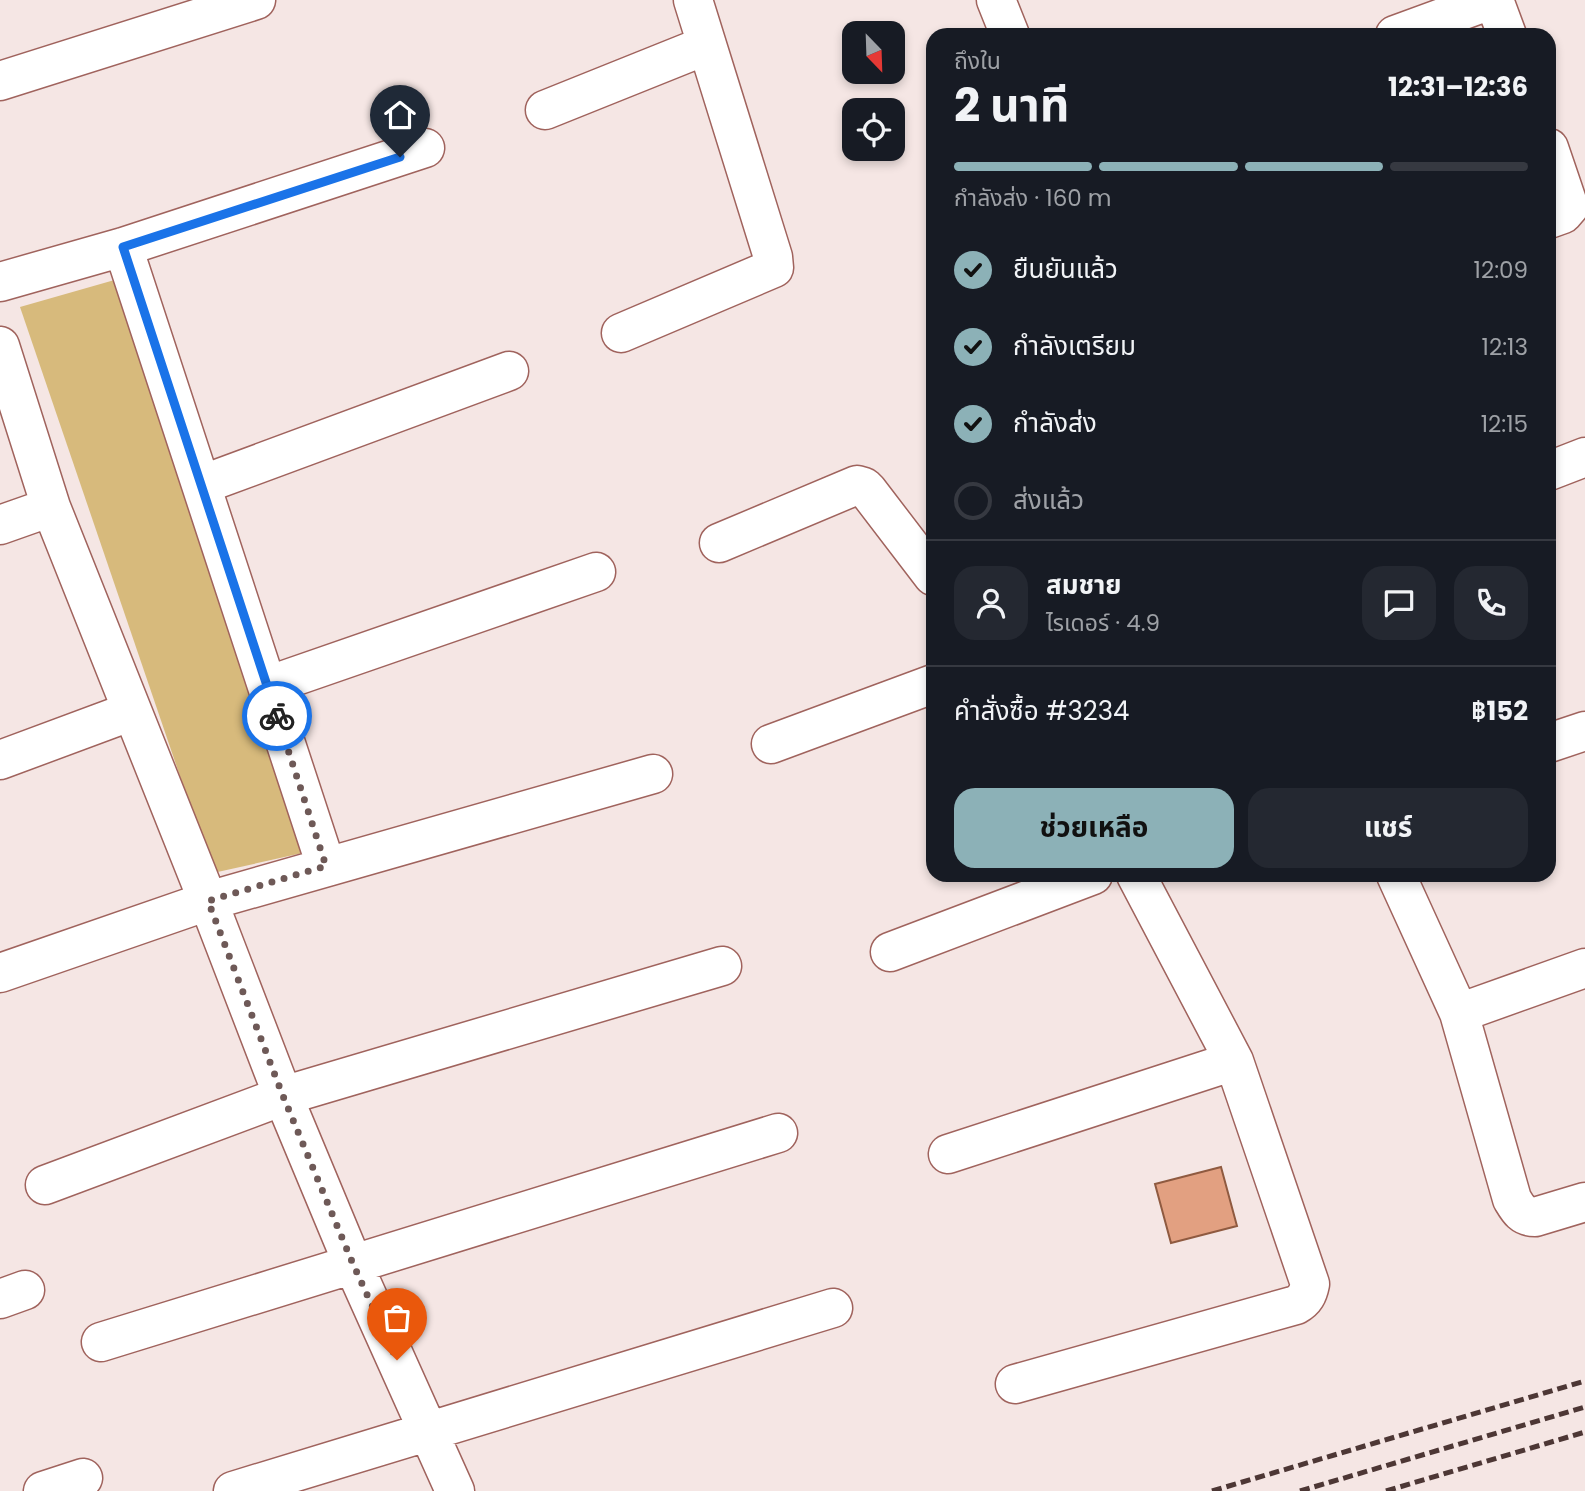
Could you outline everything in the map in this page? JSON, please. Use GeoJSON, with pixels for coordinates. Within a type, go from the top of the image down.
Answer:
{"type":"FeatureCollection","features":[{"type":"Feature","properties":{"kind":"street"},"geometry":{"type":"LineString","coordinates":[[0,81],[256,0]]}},
{"type":"Feature","properties":{"kind":"street"},"geometry":{"type":"LineString","coordinates":[[621,333],[774,268],[693,0]]}},
{"type":"Feature","properties":{"kind":"street"},"geometry":{"type":"LineString","coordinates":[[996,0],[1007,28]]}},
{"type":"Feature","properties":{"kind":"street"},"geometry":{"type":"LineString","coordinates":[[1414,28],[1492,0],[1504,28]]}},
{"type":"Feature","properties":{"kind":"street"},"geometry":{"type":"LineString","coordinates":[[545,110],[707,45]]}},
{"type":"Feature","properties":{"kind":"street"},"geometry":{"type":"LineString","coordinates":[[0,282],[123,247],[425,148]]}},
{"type":"Feature","properties":{"kind":"street"},"geometry":{"type":"LineString","coordinates":[[1556,169],[1569,207],[1563,214],[1556,216]]}},
{"type":"Feature","properties":{"kind":"street"},"geometry":{"type":"LineString","coordinates":[[123,247],[326,866]]}},
{"type":"Feature","properties":{"kind":"street"},"geometry":{"type":"LineString","coordinates":[[0,346],[51,507],[283,1096],[353,1264],[455,1491]]}},
{"type":"Feature","properties":{"kind":"street"},"geometry":{"type":"LineString","coordinates":[[201,485],[509,371]]}},
{"type":"Feature","properties":{"kind":"street"},"geometry":{"type":"LineString","coordinates":[[1556,468],[1585,457]]}},
{"type":"Feature","properties":{"kind":"street"},"geometry":{"type":"LineString","coordinates":[[719,543],[857,485],[868,491],[926,567]]}},
{"type":"Feature","properties":{"kind":"street"},"geometry":{"type":"LineString","coordinates":[[0,525],[51,507]]}},
{"type":"Feature","properties":{"kind":"street"},"geometry":{"type":"LineString","coordinates":[[267,686],[596,572]]}},
{"type":"Feature","properties":{"kind":"street"},"geometry":{"type":"LineString","coordinates":[[771,744],[926,687]]}},
{"type":"Feature","properties":{"kind":"street"},"geometry":{"type":"LineString","coordinates":[[0,760],[132,711]]}},
{"type":"Feature","properties":{"kind":"street"},"geometry":{"type":"LineString","coordinates":[[1556,741],[1585,731]]}},
{"type":"Feature","properties":{"kind":"street"},"geometry":{"type":"LineString","coordinates":[[0,973],[208,901],[653,774]]}},
{"type":"Feature","properties":{"kind":"street"},"geometry":{"type":"LineString","coordinates":[[890,952],[1075,882]]}},
{"type":"Feature","properties":{"kind":"street"},"geometry":{"type":"LineString","coordinates":[[1015,1384],[1296,1305],[1306,1297],[1310,1284],[1234,1060],[1140,882]]}},
{"type":"Feature","properties":{"kind":"street"},"geometry":{"type":"LineString","coordinates":[[1399,882],[1459,1013],[1512,1199],[1520,1213],[1535,1217],[1585,1202]]}},
{"type":"Feature","properties":{"kind":"street"},"geometry":{"type":"LineString","coordinates":[[45,1185],[283,1096],[722,966]]}},
{"type":"Feature","properties":{"kind":"street"},"geometry":{"type":"LineString","coordinates":[[1459,1013],[1585,968]]}},
{"type":"Feature","properties":{"kind":"street"},"geometry":{"type":"LineString","coordinates":[[948,1154],[1234,1060]]}},
{"type":"Feature","properties":{"kind":"street"},"geometry":{"type":"LineString","coordinates":[[101,1342],[778,1133]]}},
{"type":"Feature","properties":{"kind":"street"},"geometry":{"type":"LineString","coordinates":[[233,1491],[833,1308]]}},
{"type":"Feature","properties":{"kind":"street"},"geometry":{"type":"LineString","coordinates":[[43,1491],[83,1478]]}},
{"type":"Feature","properties":{"kind":"shaded area"},"geometry":{"type":"Polygon","coordinates":[[[118,279],[307,852],[213,873],[20,307],[118,279]]]}},
{"type":"Feature","properties":{"kind":"building"},"geometry":{"type":"Polygon","coordinates":[[[1221,1167],[1237,1226],[1171,1243],[1155,1184],[1221,1167]]]}},
{"type":"Feature","properties":{"kind":"railway"},"geometry":{"type":"LineString","coordinates":[[1212,1491],[1585,1381]]}},
{"type":"Feature","properties":{"kind":"railway"},"geometry":{"type":"LineString","coordinates":[[1300,1491],[1585,1407]]}},
{"type":"Feature","properties":{"kind":"railway"},"geometry":{"type":"LineString","coordinates":[[1386,1491],[1585,1432]]}},
{"type":"Feature","properties":{"kind":"way so far"},"geometry":{"type":"LineString","coordinates":[[277,716],[326,866],[208,901],[283,1096],[353,1264],[397,1360]]}},
{"type":"Feature","properties":{"kind":"route"},"geometry":{"type":"LineString","coordinates":[[277,716],[123,247],[400,157]]}}]}
